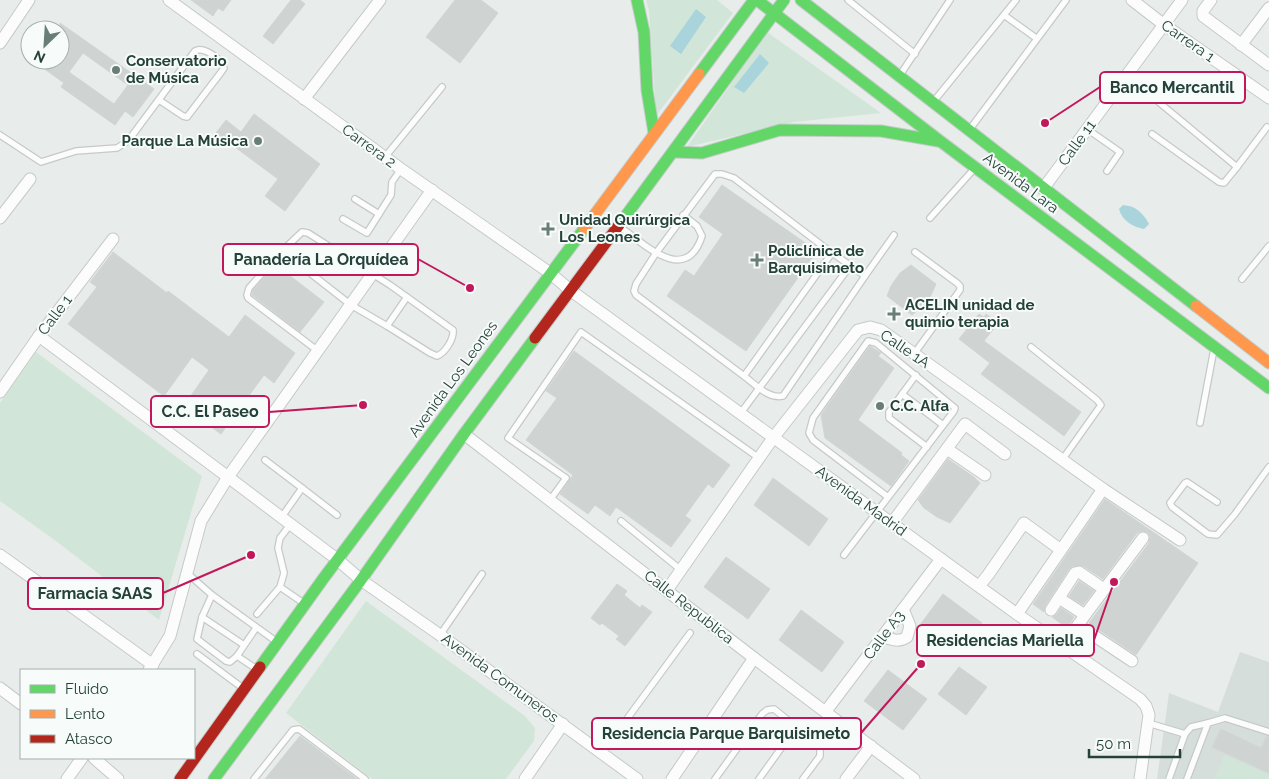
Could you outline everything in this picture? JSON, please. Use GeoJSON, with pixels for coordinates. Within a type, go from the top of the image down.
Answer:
{"type":"FeatureCollection","features":[{"type":"Feature","properties":{"kind":"street"},"geometry":{"type":"LineString","coordinates":[[0,43],[29,0]]}},
{"type":"Feature","properties":{"kind":"street","name":"Carrera 2"},"geometry":{"type":"LineString","coordinates":[[169,0],[570,290]]}},
{"type":"Feature","properties":{"kind":"street"},"geometry":{"type":"LineString","coordinates":[[304,99],[380,0]]}},
{"type":"Feature","properties":{"kind":"street"},"geometry":{"type":"LineString","coordinates":[[637,0],[644,32],[647,90],[654,133]]}},
{"type":"Feature","properties":{"kind":"street","name":"Avenida Los Leones"},"geometry":{"type":"LineString","coordinates":[[195,758],[305,604],[654,133],[756,0]]}},
{"type":"Feature","properties":{"kind":"street","name":"Avenida Lara"},"geometry":{"type":"LineString","coordinates":[[756,0],[1269,388]]}},
{"type":"Feature","properties":{"kind":"street"},"geometry":{"type":"LineString","coordinates":[[214,779],[361,580],[464,434],[674,152],[784,0]]}},
{"type":"Feature","properties":{"kind":"street","name":"Avenida Lara"},"geometry":{"type":"LineString","coordinates":[[801,0],[1269,363]]}},
{"type":"Feature","properties":{"kind":"street","name":"Carrera 1"},"geometry":{"type":"LineString","coordinates":[[1132,0],[1269,98]]}},
{"type":"Feature","properties":{"kind":"street","name":"Calle 11"},"geometry":{"type":"LineString","coordinates":[[1043,189],[1182,0]]}},
{"type":"Feature","properties":{"kind":"street"},"geometry":{"type":"LineString","coordinates":[[1211,0],[1203,11],[1203,16],[1269,64]]}},
{"type":"Feature","properties":{"kind":"street"},"geometry":{"type":"LineString","coordinates":[[1241,44],[1269,8]]}},
{"type":"Feature","properties":{"kind":"street"},"geometry":{"type":"LineString","coordinates":[[674,152],[702,153],[780,130],[881,131],[940,141]]}},
{"type":"Feature","properties":{"kind":"street"},"geometry":{"type":"LineString","coordinates":[[0,218],[30,179]]}},
{"type":"Feature","properties":{"kind":"street"},"geometry":{"type":"LineString","coordinates":[[0,555],[151,668],[170,636],[201,521],[228,477],[432,190]]}},
{"type":"Feature","properties":{"kind":"street","name":"Calle 1"},"geometry":{"type":"LineString","coordinates":[[0,392],[39,336],[113,239]]}},
{"type":"Feature","properties":{"kind":"street","name":"Avenida Madrid"},"geometry":{"type":"LineString","coordinates":[[570,290],[1016,614],[1140,699],[1146,706],[1148,719]]}},
{"type":"Feature","properties":{"kind":"street","name":"Calle 1A"},"geometry":{"type":"LineString","coordinates":[[667,590],[773,438],[858,330],[870,328],[881,330],[1103,489],[1180,540]]}},
{"type":"Feature","properties":{"kind":"street","name":"Avenida Comuneros"},"geometry":{"type":"LineString","coordinates":[[39,336],[338,560],[361,580],[564,724],[637,779]]}},
{"type":"Feature","properties":{"kind":"street"},"geometry":{"type":"LineString","coordinates":[[892,523],[965,424],[1005,454]]}},
{"type":"Feature","properties":{"kind":"street","name":"Calle Republica"},"geometry":{"type":"LineString","coordinates":[[464,434],[914,779]]}},
{"type":"Feature","properties":{"kind":"street"},"geometry":{"type":"LineString","coordinates":[[947,449],[985,475]]}},
{"type":"Feature","properties":{"kind":"street"},"geometry":{"type":"LineString","coordinates":[[1016,614],[1103,489]]}},
{"type":"Feature","properties":{"kind":"street"},"geometry":{"type":"LineString","coordinates":[[978,586],[988,575],[1024,523],[1061,550]]}},
{"type":"Feature","properties":{"kind":"street"},"geometry":{"type":"LineString","coordinates":[[1063,647],[1143,538]]}},
{"type":"Feature","properties":{"kind":"street","name":"Calle A3"},"geometry":{"type":"LineString","coordinates":[[826,711],[941,559]]}},
{"type":"Feature","properties":{"kind":"street"},"geometry":{"type":"LineString","coordinates":[[1051,610],[1075,573],[1079,572],[1104,589]]}},
{"type":"Feature","properties":{"kind":"street"},"geometry":{"type":"LineString","coordinates":[[1059,598],[1081,620],[1132,661]]}},
{"type":"Feature","properties":{"kind":"street"},"geometry":{"type":"LineString","coordinates":[[882,637],[895,641],[900,641],[907,637],[910,626],[903,609]]}},
{"type":"Feature","properties":{"kind":"street"},"geometry":{"type":"LineString","coordinates":[[672,779],[754,658]]}},
{"type":"Feature","properties":{"kind":"street"},"geometry":{"type":"LineString","coordinates":[[0,688],[20,703]]}},
{"type":"Feature","properties":{"kind":"street"},"geometry":{"type":"LineString","coordinates":[[1140,779],[1148,719]]}},
{"type":"Feature","properties":{"kind":"street"},"geometry":{"type":"LineString","coordinates":[[525,779],[564,724]]}},
{"type":"Feature","properties":{"kind":"street"},"geometry":{"type":"LineString","coordinates":[[846,779],[871,746]]}},
{"type":"Feature","properties":{"kind":"street"},"geometry":{"type":"LineString","coordinates":[[66,779],[81,759]]}},
{"type":"Feature","properties":{"kind":"street"},"geometry":{"type":"LineString","coordinates":[[95,759],[118,779]]}},
{"type":"Feature","properties":{"kind":"street","name":"Avenida Los Leones"},"geometry":{"type":"LineString","coordinates":[[180,779],[194,759]]}},
{"type":"Feature","properties":{"kind":"lane"},"geometry":{"type":"LineString","coordinates":[[848,0],[915,54]]}},
{"type":"Feature","properties":{"kind":"lane"},"geometry":{"type":"LineString","coordinates":[[899,76],[950,0]]}},
{"type":"Feature","properties":{"kind":"lane"},"geometry":{"type":"LineString","coordinates":[[933,103],[1016,0]]}},
{"type":"Feature","properties":{"kind":"lane"},"geometry":{"type":"LineString","coordinates":[[968,130],[1066,0]]}},
{"type":"Feature","properties":{"kind":"lane"},"geometry":{"type":"LineString","coordinates":[[1004,15],[1036,38]]}},
{"type":"Feature","properties":{"kind":"lane"},"geometry":{"type":"LineString","coordinates":[[0,135],[41,162],[76,151],[116,148],[128,141],[195,51],[198,49],[203,50],[223,64],[224,68],[222,71],[187,117],[159,100]]}},
{"type":"Feature","properties":{"kind":"lane"},"geometry":{"type":"LineString","coordinates":[[1126,75],[1237,167]]}},
{"type":"Feature","properties":{"kind":"lane"},"geometry":{"type":"LineString","coordinates":[[385,158],[442,86]]}},
{"type":"Feature","properties":{"kind":"lane"},"geometry":{"type":"LineString","coordinates":[[1152,134],[1224,183],[1267,127]]}},
{"type":"Feature","properties":{"kind":"lane"},"geometry":{"type":"LineString","coordinates":[[1087,129],[1120,152],[1107,171]]}},
{"type":"Feature","properties":{"kind":"lane"},"geometry":{"type":"LineString","coordinates":[[930,218],[975,167]]}},
{"type":"Feature","properties":{"kind":"lane"},"geometry":{"type":"LineString","coordinates":[[343,219],[367,233],[391,195],[392,182],[401,169]]}},
{"type":"Feature","properties":{"kind":"lane"},"geometry":{"type":"LineString","coordinates":[[865,276],[734,178],[715,174],[656,252],[636,284],[634,291],[636,295],[768,394],[777,397],[783,396],[894,235]]}},
{"type":"Feature","properties":{"kind":"lane"},"geometry":{"type":"LineString","coordinates":[[355,199],[379,214]]}},
{"type":"Feature","properties":{"kind":"lane"},"geometry":{"type":"LineString","coordinates":[[619,226],[656,252],[673,260],[686,260],[698,248],[702,236],[696,226],[683,215]]}},
{"type":"Feature","properties":{"kind":"lane"},"geometry":{"type":"LineString","coordinates":[[282,251],[351,305],[430,353],[437,356],[441,355],[453,335],[453,330],[407,297],[308,233],[302,232],[282,251],[249,288],[247,295],[248,298],[318,351]]}},
{"type":"Feature","properties":{"kind":"lane"},"geometry":{"type":"LineString","coordinates":[[1242,279],[1269,246]]}},
{"type":"Feature","properties":{"kind":"lane"},"geometry":{"type":"LineString","coordinates":[[914,354],[960,290],[960,286],[957,283],[915,252]]}},
{"type":"Feature","properties":{"kind":"lane"},"geometry":{"type":"LineString","coordinates":[[744,376],[832,253]]}},
{"type":"Feature","properties":{"kind":"lane"},"geometry":{"type":"LineString","coordinates":[[740,414],[850,266]]}},
{"type":"Feature","properties":{"kind":"lane"},"geometry":{"type":"LineString","coordinates":[[387,326],[407,297]]}},
{"type":"Feature","properties":{"kind":"lane"},"geometry":{"type":"LineString","coordinates":[[550,500],[566,478],[508,438],[581,332],[759,458]]}},
{"type":"Feature","properties":{"kind":"lane"},"geometry":{"type":"LineString","coordinates":[[844,555],[954,411],[954,406],[916,375],[876,343],[868,341],[813,418],[809,432],[814,440],[888,497]]}},
{"type":"Feature","properties":{"kind":"lane"},"geometry":{"type":"LineString","coordinates":[[1031,347],[1101,404],[1062,460]]}},
{"type":"Feature","properties":{"kind":"lane"},"geometry":{"type":"LineString","coordinates":[[1200,423],[1215,347]]}},
{"type":"Feature","properties":{"kind":"lane"},"geometry":{"type":"LineString","coordinates":[[916,375],[889,412],[889,418],[927,447]]}},
{"type":"Feature","properties":{"kind":"lane"},"geometry":{"type":"LineString","coordinates":[[902,394],[943,426]]}},
{"type":"Feature","properties":{"kind":"lane"},"geometry":{"type":"LineString","coordinates":[[265,460],[337,515]]}},
{"type":"Feature","properties":{"kind":"lane"},"geometry":{"type":"LineString","coordinates":[[1217,502],[1187,482],[1184,482],[1170,503],[1172,507],[1208,534],[1217,535],[1235,514],[1269,466]]}},
{"type":"Feature","properties":{"kind":"lane"},"geometry":{"type":"LineString","coordinates":[[257,614],[280,587],[284,573],[278,548],[280,538],[285,522],[302,488]]}},
{"type":"Feature","properties":{"kind":"lane"},"geometry":{"type":"LineString","coordinates":[[621,522],[681,570]]}},
{"type":"Feature","properties":{"kind":"lane"},"geometry":{"type":"LineString","coordinates":[[187,573],[256,628],[277,642]]}},
{"type":"Feature","properties":{"kind":"lane"},"geometry":{"type":"LineString","coordinates":[[440,635],[482,574]]}},
{"type":"Feature","properties":{"kind":"lane"},"geometry":{"type":"LineString","coordinates":[[280,587],[305,604]]}},
{"type":"Feature","properties":{"kind":"lane"},"geometry":{"type":"LineString","coordinates":[[212,594],[202,617],[197,639],[230,662],[237,656],[256,628]]}},
{"type":"Feature","properties":{"kind":"lane"},"geometry":{"type":"LineString","coordinates":[[202,617],[244,645]]}},
{"type":"Feature","properties":{"kind":"lane"},"geometry":{"type":"LineString","coordinates":[[602,754],[690,633]]}},
{"type":"Feature","properties":{"kind":"lane"},"geometry":{"type":"LineString","coordinates":[[197,654],[244,689]]}},
{"type":"Feature","properties":{"kind":"lane"},"geometry":{"type":"LineString","coordinates":[[237,656],[258,670]]}},
{"type":"Feature","properties":{"kind":"lane"},"geometry":{"type":"LineString","coordinates":[[715,779],[762,714],[767,710],[774,709],[820,746],[820,756],[805,778]]}},
{"type":"Feature","properties":{"kind":"lane"},"geometry":{"type":"LineString","coordinates":[[1168,779],[1184,734],[1191,727],[1225,718],[1269,732]]}},
{"type":"Feature","properties":{"kind":"lane"},"geometry":{"type":"LineString","coordinates":[[1148,719],[1184,734]]}},
{"type":"Feature","properties":{"kind":"lane"},"geometry":{"type":"LineString","coordinates":[[1187,779],[1208,723]]}},
{"type":"Feature","properties":{"kind":"lane"},"geometry":{"type":"LineString","coordinates":[[759,779],[797,726]]}},
{"type":"Feature","properties":{"kind":"lane"},"geometry":{"type":"LineString","coordinates":[[254,779],[293,730],[299,729],[365,779]]}},
{"type":"Feature","properties":{"kind":"shaded area"},"geometry":{"type":"Polygon","coordinates":[[[1240,652],[1269,662],[1269,779],[1157,779],[1169,693],[1218,712],[1240,652]]]}},
{"type":"Feature","properties":{"kind":"green space"},"geometry":{"type":"Polygon","coordinates":[[[646,0],[717,0],[733,13],[656,116],[649,11],[646,0]]]}},
{"type":"Feature","properties":{"kind":"green space"},"geometry":{"type":"Polygon","coordinates":[[[767,32],[881,113],[794,122],[687,147],[767,32]]]}},
{"type":"Feature","properties":{"kind":"green space"},"geometry":{"type":"Polygon","coordinates":[[[36,352],[202,476],[159,620],[56,541],[0,501],[0,403],[36,352]]]}},
{"type":"Feature","properties":{"kind":"green space"},"geometry":{"type":"Polygon","coordinates":[[[366,601],[525,716],[535,728],[534,741],[506,779],[372,779],[286,713],[366,601]]]}},
{"type":"Feature","properties":{"kind":"green space"},"geometry":{"type":"Polygon","coordinates":[[[1225,755],[1269,775],[1269,779],[1214,779],[1225,755]]]}},
{"type":"Feature","properties":{"kind":"water"},"geometry":{"type":"Polygon","coordinates":[[[696,9],[706,17],[681,54],[670,46],[696,9]]]}},
{"type":"Feature","properties":{"kind":"water"},"geometry":{"type":"Polygon","coordinates":[[[760,54],[769,63],[744,93],[734,87],[760,54]]]}},
{"type":"Feature","properties":{"kind":"water"},"geometry":{"type":"Polygon","coordinates":[[[1123,205],[1139,211],[1149,224],[1144,229],[1128,223],[1120,213],[1119,209],[1123,205]]]}},
{"type":"Feature","properties":{"kind":"building"},"geometry":{"type":"Polygon","coordinates":[[[191,0],[231,0],[223,11],[218,8],[213,16],[191,0]]]}},
{"type":"Feature","properties":{"kind":"building"},"geometry":{"type":"Polygon","coordinates":[[[291,0],[300,0],[305,4],[273,44],[263,36],[291,0]]]}},
{"type":"Feature","properties":{"kind":"building"},"geometry":{"type":"Polygon","coordinates":[[[455,0],[481,0],[498,13],[460,63],[426,37],[455,0]]]}},
{"type":"Feature","properties":{"kind":"building"},"geometry":{"type":"Polygon","coordinates":[[[70,30],[154,89],[133,117],[125,111],[115,125],[61,87],[64,83],[46,70],[70,70],[70,30]],[[83,53],[69,72],[114,104],[128,85],[83,53]]]}},
{"type":"Feature","properties":{"kind":"building","name":"Parque La Música"},"geometry":{"type":"Polygon","coordinates":[[[254,114],[320,164],[285,211],[265,196],[278,179],[216,133],[226,120],[241,132],[254,114]]]}},
{"type":"Feature","properties":{"kind":"building","name":"Policlínica de Barquisimeto"},"geometry":{"type":"Polygon","coordinates":[[[722,185],[817,251],[746,351],[667,296],[685,270],[694,276],[723,234],[699,217],[722,185]]]}},
{"type":"Feature","properties":{"kind":"building"},"geometry":{"type":"Polygon","coordinates":[[[113,252],[229,337],[245,315],[295,353],[274,383],[264,375],[221,434],[183,407],[209,370],[192,357],[164,396],[68,324],[97,287],[90,282],[113,252]]]}},
{"type":"Feature","properties":{"kind":"building"},"geometry":{"type":"Polygon","coordinates":[[[276,265],[324,302],[300,332],[252,295],[253,290],[276,265]]]}},
{"type":"Feature","properties":{"kind":"building"},"geometry":{"type":"Polygon","coordinates":[[[911,265],[936,284],[923,306],[912,315],[887,296],[900,273],[911,265]]]}},
{"type":"Feature","properties":{"kind":"building"},"geometry":{"type":"Polygon","coordinates":[[[979,314],[984,317],[986,314],[998,323],[984,341],[1081,412],[1064,436],[981,374],[990,363],[959,339],[979,314]]]}},
{"type":"Feature","properties":{"kind":"building"},"geometry":{"type":"Polygon","coordinates":[[[870,346],[881,353],[878,356],[894,368],[858,420],[902,453],[901,455],[909,461],[891,486],[825,438],[821,415],[870,346]]]}},
{"type":"Feature","properties":{"kind":"building"},"geometry":{"type":"Polygon","coordinates":[[[574,351],[730,465],[713,488],[708,484],[685,516],[691,520],[671,547],[616,507],[610,516],[595,505],[588,514],[560,494],[573,475],[526,440],[557,398],[546,391],[574,351]]]}},
{"type":"Feature","properties":{"kind":"building"},"geometry":{"type":"Polygon","coordinates":[[[948,459],[980,483],[950,523],[924,508],[918,500],[948,459]]]}},
{"type":"Feature","properties":{"kind":"building"},"geometry":{"type":"Polygon","coordinates":[[[773,478],[828,519],[809,546],[754,505],[773,478]]]}},
{"type":"Feature","properties":{"kind":"building"},"geometry":{"type":"Polygon","coordinates":[[[1105,499],[1198,563],[1136,655],[1089,623],[1149,543],[1150,536],[1147,532],[1141,531],[1137,533],[1103,579],[1083,566],[1073,566],[1069,569],[1045,606],[1044,612],[1033,604],[1105,499]]]}},
{"type":"Feature","properties":{"kind":"building"},"geometry":{"type":"Polygon","coordinates":[[[726,557],[770,589],[748,619],[704,587],[726,557]]]}},
{"type":"Feature","properties":{"kind":"building"},"geometry":{"type":"Polygon","coordinates":[[[1079,581],[1094,591],[1083,605],[1069,596],[1079,581]]]}},
{"type":"Feature","properties":{"kind":"building"},"geometry":{"type":"Polygon","coordinates":[[[617,584],[627,591],[624,595],[640,608],[642,605],[652,612],[625,646],[616,639],[619,636],[602,623],[600,625],[591,618],[617,584]]]}},
{"type":"Feature","properties":{"kind":"building"},"geometry":{"type":"Polygon","coordinates":[[[943,594],[982,623],[959,654],[920,625],[943,594]]]}},
{"type":"Feature","properties":{"kind":"building"},"geometry":{"type":"Polygon","coordinates":[[[1061,608],[1074,617],[1067,628],[1052,617],[1061,608]]]}},
{"type":"Feature","properties":{"kind":"building"},"geometry":{"type":"Polygon","coordinates":[[[801,610],[844,642],[822,672],[779,640],[801,610]]]}},
{"type":"Feature","properties":{"kind":"building"},"geometry":{"type":"Polygon","coordinates":[[[959,667],[987,687],[966,715],[938,694],[959,667]]]}},
{"type":"Feature","properties":{"kind":"building"},"geometry":{"type":"Polygon","coordinates":[[[888,670],[927,699],[903,730],[864,701],[888,670]]]}},
{"type":"Feature","properties":{"kind":"building"},"geometry":{"type":"Polygon","coordinates":[[[1221,729],[1261,748],[1267,736],[1269,737],[1269,773],[1212,747],[1221,729]]]}},
{"type":"Feature","properties":{"kind":"building"},"geometry":{"type":"Polygon","coordinates":[[[300,736],[357,779],[265,779],[300,736]]]}},
{"type":"Feature","properties":{"kind":"traffic: fast"},"geometry":{"type":"LineString","coordinates":[[637,0],[644,32],[647,90],[654,133]]}},
{"type":"Feature","properties":{"kind":"traffic: fast"},"geometry":{"type":"LineString","coordinates":[[699,74],[754,0]]}},
{"type":"Feature","properties":{"kind":"traffic: fast"},"geometry":{"type":"LineString","coordinates":[[757,0],[940,141],[1269,388]]}},
{"type":"Feature","properties":{"kind":"traffic: fast"},"geometry":{"type":"LineString","coordinates":[[619,225],[784,0]]}},
{"type":"Feature","properties":{"kind":"traffic: fast"},"geometry":{"type":"LineString","coordinates":[[801,0],[1196,306]]}},
{"type":"Feature","properties":{"kind":"traffic: fast"},"geometry":{"type":"LineString","coordinates":[[674,152],[702,153],[780,130],[881,131],[938,141]]}},
{"type":"Feature","properties":{"kind":"traffic: fast"},"geometry":{"type":"LineString","coordinates":[[260,667],[323,579],[584,229]]}},
{"type":"Feature","properties":{"kind":"traffic: fast"},"geometry":{"type":"LineString","coordinates":[[214,779],[361,580],[464,434],[535,338]]}},
{"type":"Feature","properties":{"kind":"traffic: slow"},"geometry":{"type":"LineString","coordinates":[[584,229],[699,74]]}},
{"type":"Feature","properties":{"kind":"traffic: slow"},"geometry":{"type":"LineString","coordinates":[[1196,306],[1269,363]]}},
{"type":"Feature","properties":{"kind":"traffic: jam"},"geometry":{"type":"LineString","coordinates":[[535,338],[619,225]]}},
{"type":"Feature","properties":{"kind":"traffic: jam"},"geometry":{"type":"LineString","coordinates":[[195,758],[260,667]]}},
{"type":"Feature","properties":{"kind":"traffic: jam"},"geometry":{"type":"LineString","coordinates":[[180,779],[194,759]]}},
{"type":"Feature","properties":{"kind":"place","name":"Conservatorio de Música"},"geometry":{"type":"Point","coordinates":[116,70]}},
{"type":"Feature","properties":{"kind":"place","name":"Banco Mercantil"},"geometry":{"type":"Point","coordinates":[1045,123]}},
{"type":"Feature","properties":{"kind":"place","name":"Parque La Música"},"geometry":{"type":"Point","coordinates":[258,141]}},
{"type":"Feature","properties":{"kind":"place","name":"Unidad Quirúrgica Los Leones"},"geometry":{"type":"Point","coordinates":[548,229]}},
{"type":"Feature","properties":{"kind":"place","name":"Policlínica de Barquisimeto"},"geometry":{"type":"Point","coordinates":[757,260]}},
{"type":"Feature","properties":{"kind":"place","name":"Panadería La Orquídea"},"geometry":{"type":"Point","coordinates":[470,288]}},
{"type":"Feature","properties":{"kind":"place","name":"ACELIN unidad de quimio terapia"},"geometry":{"type":"Point","coordinates":[894,314]}},
{"type":"Feature","properties":{"kind":"place","name":"C.C. El Paseo"},"geometry":{"type":"Point","coordinates":[363,405]}},
{"type":"Feature","properties":{"kind":"place","name":"C.C. Alfa"},"geometry":{"type":"Point","coordinates":[880,406]}},
{"type":"Feature","properties":{"kind":"place","name":"Farmacia SAAS"},"geometry":{"type":"Point","coordinates":[251,555]}},
{"type":"Feature","properties":{"kind":"place","name":"Residencias Mariella"},"geometry":{"type":"Point","coordinates":[1114,582]}},
{"type":"Feature","properties":{"kind":"place","name":"Residencia Parque Barquisimeto"},"geometry":{"type":"Point","coordinates":[921,664]}}]}
